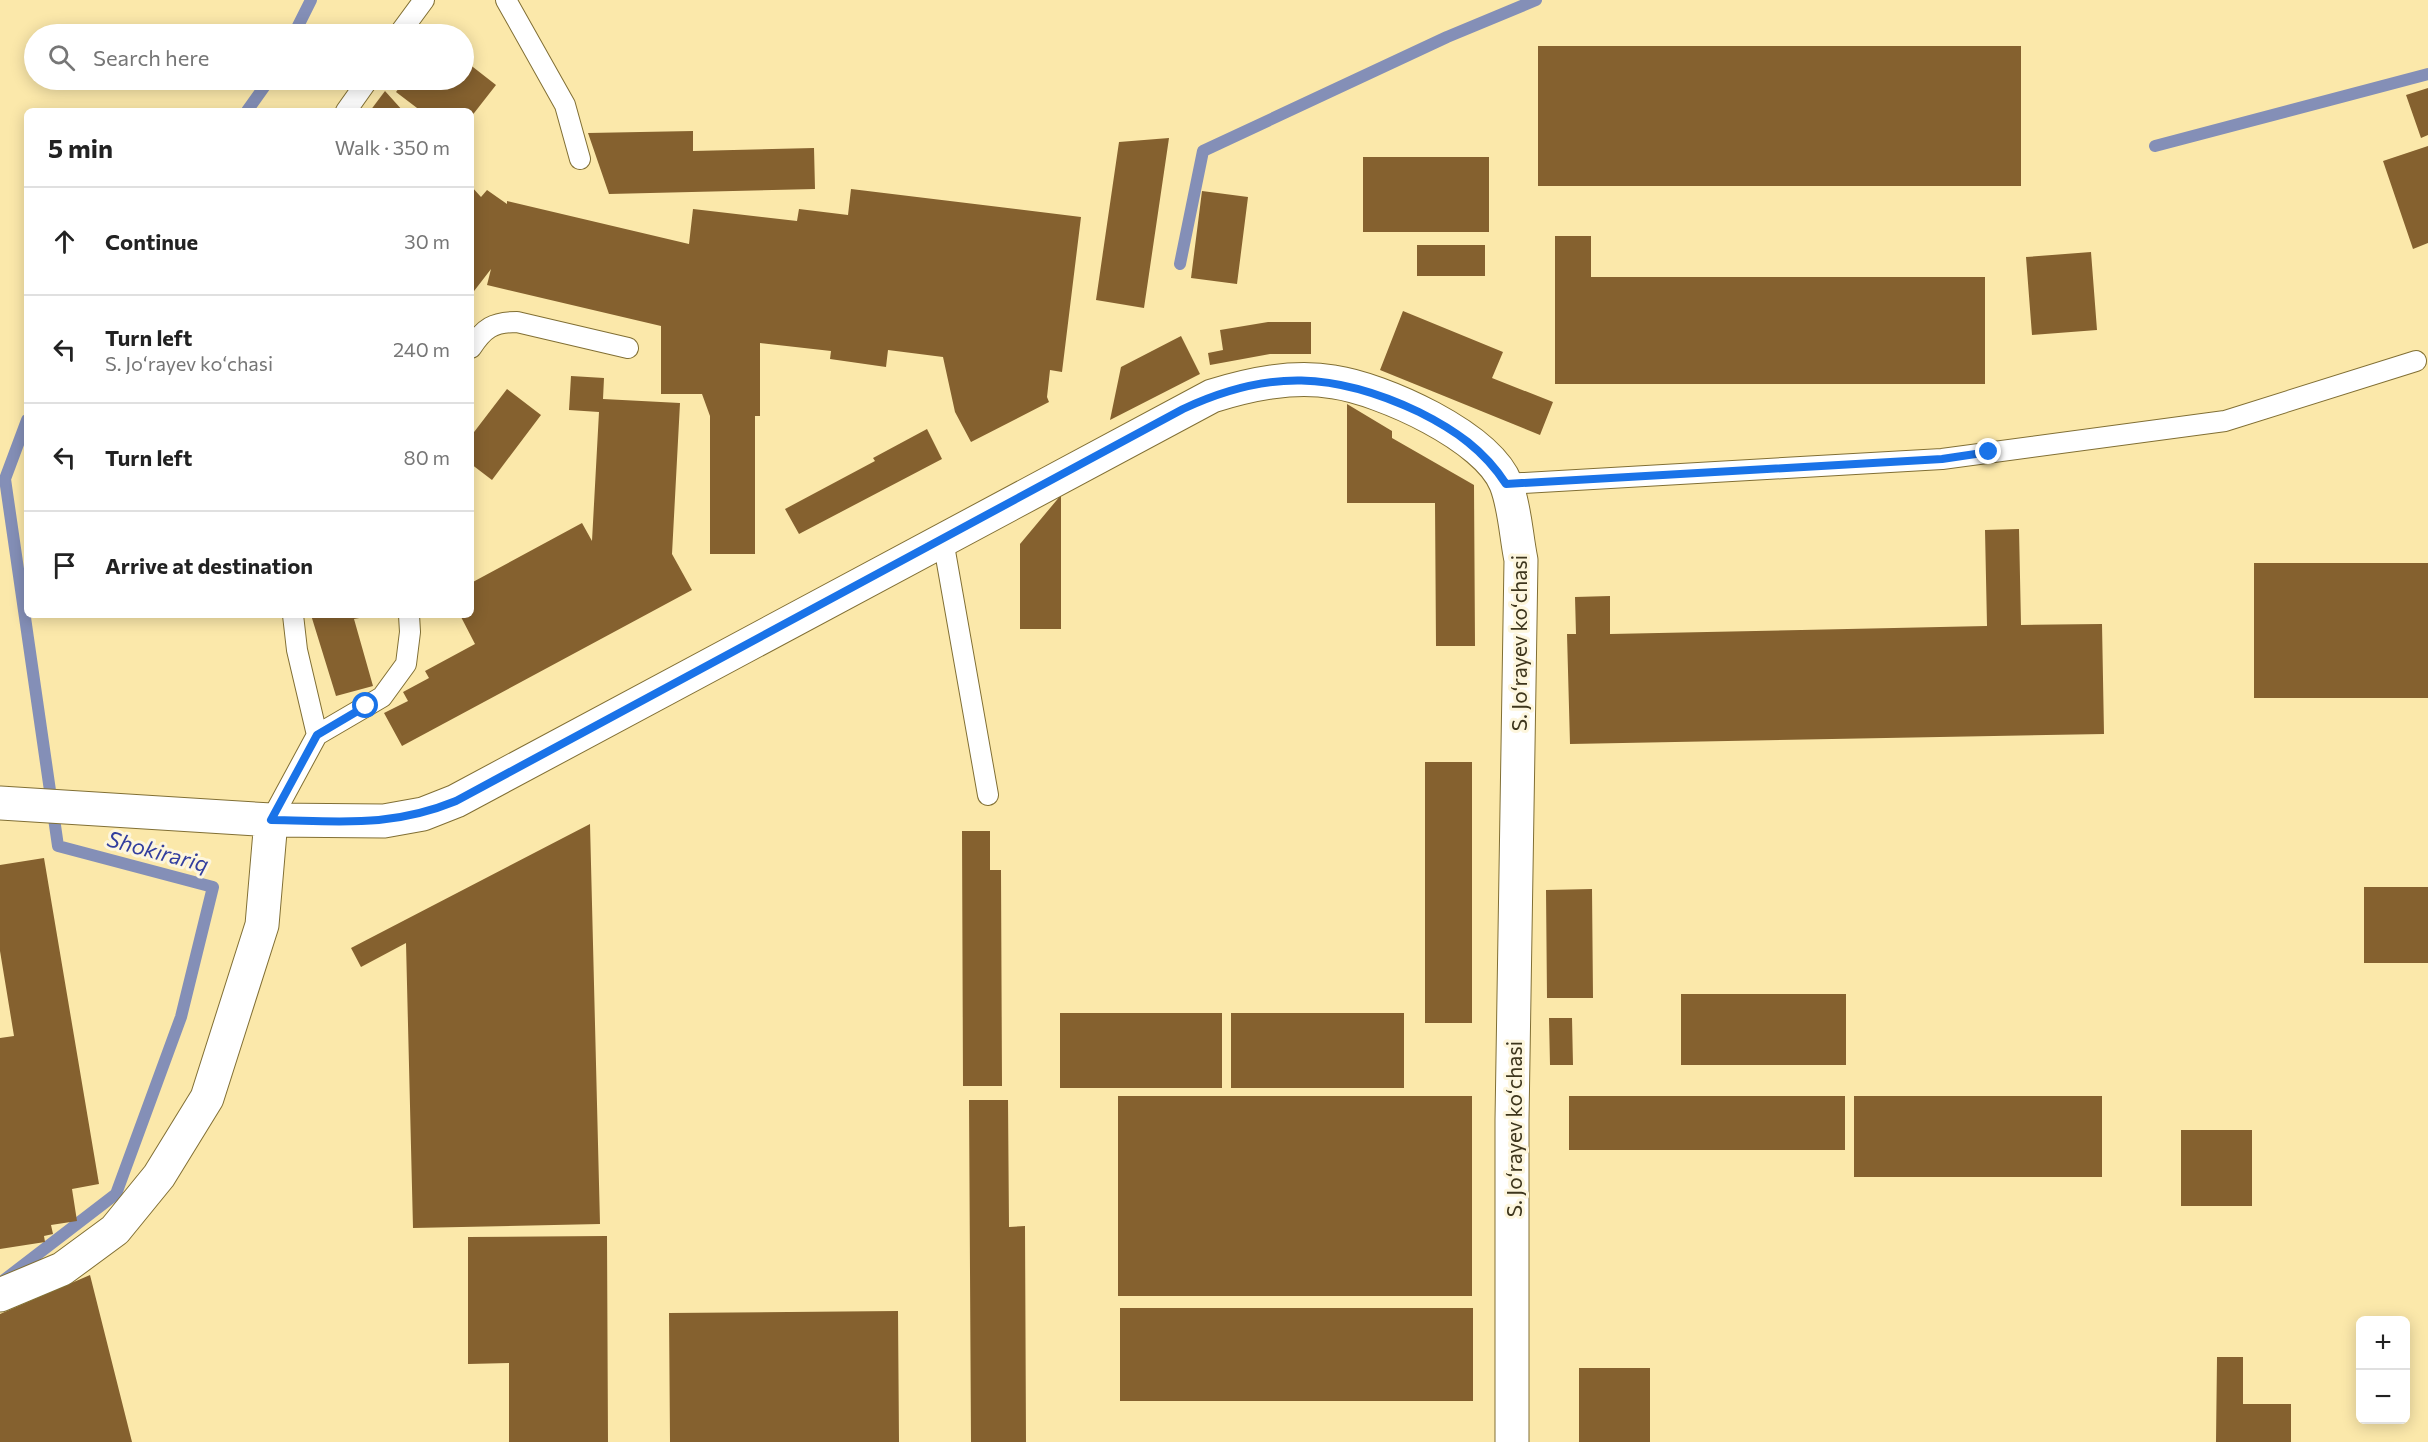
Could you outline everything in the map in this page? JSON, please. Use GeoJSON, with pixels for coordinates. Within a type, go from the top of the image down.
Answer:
{"type":"FeatureCollection","features":[{"type":"Feature","properties":{"kind":"street","name":"S. Joʻrayev koʻchasi"},"geometry":{"type":"LineString","coordinates":[[0,803],[116,808],[271,820],[384,821],[423,814],[456,801],[1192,405],[1245,386],[1289,380],[1333,381],[1372,391],[1438,422],[1489,459],[1506,484],[1521,560],[1512,1120],[1512,1442]]}},
{"type":"Feature","properties":{"kind":"street"},"geometry":{"type":"LineString","coordinates":[[0,1294],[62,1269],[115,1230],[159,1176],[207,1098],[262,925],[271,820]]}},
{"type":"Feature","properties":{"kind":"lane"},"geometry":{"type":"LineString","coordinates":[[406,24],[424,0]]}},
{"type":"Feature","properties":{"kind":"lane"},"geometry":{"type":"LineString","coordinates":[[506,0],[565,105],[579,159]]}},
{"type":"Feature","properties":{"kind":"lane"},"geometry":{"type":"LineString","coordinates":[[348,108],[361,90]]}},
{"type":"Feature","properties":{"kind":"lane"},"geometry":{"type":"LineString","coordinates":[[474,344],[488,327],[499,322],[517,322],[628,348]]}},
{"type":"Feature","properties":{"kind":"lane"},"geometry":{"type":"LineString","coordinates":[[1506,484],[1942,459],[2213,423],[2416,361]]}},
{"type":"Feature","properties":{"kind":"lane"},"geometry":{"type":"LineString","coordinates":[[944,540],[988,795]]}},
{"type":"Feature","properties":{"kind":"lane"},"geometry":{"type":"LineString","coordinates":[[293,618],[297,650],[317,735]]}},
{"type":"Feature","properties":{"kind":"lane"},"geometry":{"type":"LineString","coordinates":[[271,820],[317,735],[382,697],[406,664],[409,618]]}},
{"type":"Feature","properties":{"kind":"building"},"geometry":{"type":"Polygon","coordinates":[[[1538,46],[2021,46],[2021,186],[1538,186],[1538,46]]]}},
{"type":"Feature","properties":{"kind":"building"},"geometry":{"type":"Polygon","coordinates":[[[474,68],[496,85],[474,113],[474,108],[417,108],[396,92],[398,90],[474,90],[474,68]]]}},
{"type":"Feature","properties":{"kind":"building"},"geometry":{"type":"Polygon","coordinates":[[[2428,88],[2428,135],[2421,138],[2406,95],[2428,88]]]}},
{"type":"Feature","properties":{"kind":"building"},"geometry":{"type":"Polygon","coordinates":[[[385,91],[400,108],[372,108],[385,91]]]}},
{"type":"Feature","properties":{"kind":"building"},"geometry":{"type":"Polygon","coordinates":[[[693,131],[693,151],[814,148],[815,189],[609,194],[588,133],[693,131]]]}},
{"type":"Feature","properties":{"kind":"building"},"geometry":{"type":"Polygon","coordinates":[[[1169,138],[1144,308],[1096,300],[1119,142],[1169,138]]]}},
{"type":"Feature","properties":{"kind":"building"},"geometry":{"type":"Polygon","coordinates":[[[2428,146],[2428,243],[2413,249],[2383,161],[2428,146]]]}},
{"type":"Feature","properties":{"kind":"building"},"geometry":{"type":"Polygon","coordinates":[[[1363,157],[1489,157],[1489,232],[1363,232],[1363,157]]]}},
{"type":"Feature","properties":{"kind":"building"},"geometry":{"type":"Polygon","coordinates":[[[474,189],[481,197],[487,190],[507,204],[507,201],[689,244],[693,209],[797,221],[799,209],[848,215],[851,189],[1081,217],[1062,372],[1050,370],[1047,397],[1049,402],[971,442],[955,412],[943,357],[888,350],[886,367],[830,359],[831,351],[760,343],[760,416],[755,416],[755,554],[710,554],[710,416],[702,394],[661,394],[661,326],[487,285],[491,269],[474,291],[474,189]]]}},
{"type":"Feature","properties":{"kind":"building"},"geometry":{"type":"Polygon","coordinates":[[[1202,191],[1248,197],[1237,284],[1191,278],[1202,191]]]}},
{"type":"Feature","properties":{"kind":"building"},"geometry":{"type":"Polygon","coordinates":[[[1555,236],[1591,236],[1591,277],[1985,277],[1985,384],[1555,384],[1555,236]]]}},
{"type":"Feature","properties":{"kind":"building"},"geometry":{"type":"Polygon","coordinates":[[[1417,245],[1485,245],[1485,276],[1417,276],[1417,245]]]}},
{"type":"Feature","properties":{"kind":"building"},"geometry":{"type":"Polygon","coordinates":[[[2091,252],[2097,330],[2032,335],[2026,257],[2091,252]]]}},
{"type":"Feature","properties":{"kind":"building"},"geometry":{"type":"Polygon","coordinates":[[[1403,311],[1503,352],[1492,378],[1553,402],[1540,435],[1380,370],[1403,311]]]}},
{"type":"Feature","properties":{"kind":"building"},"geometry":{"type":"Polygon","coordinates":[[[1268,322],[1311,322],[1311,354],[1270,354],[1210,365],[1208,353],[1223,350],[1220,330],[1268,322]]]}},
{"type":"Feature","properties":{"kind":"building"},"geometry":{"type":"Polygon","coordinates":[[[1181,336],[1200,374],[1110,420],[1121,367],[1181,336]]]}},
{"type":"Feature","properties":{"kind":"building"},"geometry":{"type":"Polygon","coordinates":[[[571,376],[604,378],[603,399],[680,403],[672,554],[692,590],[402,746],[384,713],[408,701],[403,692],[429,678],[425,671],[475,644],[462,618],[474,618],[474,581],[582,523],[592,541],[599,412],[569,410],[571,376]]]}},
{"type":"Feature","properties":{"kind":"building"},"geometry":{"type":"Polygon","coordinates":[[[507,389],[541,415],[492,480],[474,466],[474,432],[507,389]]]}},
{"type":"Feature","properties":{"kind":"building"},"geometry":{"type":"Polygon","coordinates":[[[1347,404],[1392,431],[1392,438],[1474,485],[1475,646],[1436,646],[1435,503],[1347,503],[1347,404]]]}},
{"type":"Feature","properties":{"kind":"building"},"geometry":{"type":"Polygon","coordinates":[[[927,429],[942,459],[799,534],[785,509],[875,461],[873,458],[927,429]]]}},
{"type":"Feature","properties":{"kind":"building"},"geometry":{"type":"Polygon","coordinates":[[[1061,495],[1061,629],[1020,629],[1020,544],[1061,495]]]}},
{"type":"Feature","properties":{"kind":"building"},"geometry":{"type":"Polygon","coordinates":[[[2019,529],[2021,625],[2102,624],[2104,734],[1570,744],[1567,634],[1576,634],[1575,597],[1610,596],[1610,634],[1987,626],[1985,530],[2019,529]]]}},
{"type":"Feature","properties":{"kind":"building"},"geometry":{"type":"Polygon","coordinates":[[[2254,563],[2428,563],[2428,698],[2254,698],[2254,563]]]}},
{"type":"Feature","properties":{"kind":"building"},"geometry":{"type":"Polygon","coordinates":[[[312,618],[360,618],[354,619],[373,686],[336,696],[312,618]]]}},
{"type":"Feature","properties":{"kind":"building"},"geometry":{"type":"Polygon","coordinates":[[[1425,762],[1472,762],[1472,1023],[1425,1023],[1425,762]]]}},
{"type":"Feature","properties":{"kind":"building"},"geometry":{"type":"Polygon","coordinates":[[[590,824],[600,1224],[413,1228],[406,943],[361,967],[351,948],[590,824]]]}},
{"type":"Feature","properties":{"kind":"building"},"geometry":{"type":"Polygon","coordinates":[[[962,831],[990,831],[990,870],[1001,870],[1002,1086],[963,1086],[962,831]]]}},
{"type":"Feature","properties":{"kind":"building"},"geometry":{"type":"Polygon","coordinates":[[[44,858],[99,1184],[72,1189],[77,1221],[51,1225],[53,1234],[44,1236],[45,1242],[0,1249],[0,1038],[14,1036],[0,951],[0,865],[44,858]]]}},
{"type":"Feature","properties":{"kind":"building"},"geometry":{"type":"Polygon","coordinates":[[[2364,887],[2428,887],[2428,963],[2364,963],[2364,887]]]}},
{"type":"Feature","properties":{"kind":"building"},"geometry":{"type":"Polygon","coordinates":[[[1592,889],[1593,998],[1547,998],[1546,890],[1592,889]]]}},
{"type":"Feature","properties":{"kind":"building"},"geometry":{"type":"Polygon","coordinates":[[[1681,994],[1846,994],[1846,1065],[1681,1065],[1681,994]]]}},
{"type":"Feature","properties":{"kind":"building"},"geometry":{"type":"Polygon","coordinates":[[[1060,1013],[1222,1013],[1222,1088],[1060,1088],[1060,1013]]]}},
{"type":"Feature","properties":{"kind":"building"},"geometry":{"type":"Polygon","coordinates":[[[1231,1013],[1404,1013],[1404,1088],[1231,1088],[1231,1013]]]}},
{"type":"Feature","properties":{"kind":"building"},"geometry":{"type":"Polygon","coordinates":[[[1549,1018],[1572,1018],[1573,1065],[1550,1065],[1549,1018]]]}},
{"type":"Feature","properties":{"kind":"building"},"geometry":{"type":"Polygon","coordinates":[[[1118,1096],[1472,1096],[1472,1296],[1118,1296],[1118,1096]]]}},
{"type":"Feature","properties":{"kind":"building"},"geometry":{"type":"Polygon","coordinates":[[[1569,1096],[1845,1096],[1845,1150],[1569,1150],[1569,1096]]]}},
{"type":"Feature","properties":{"kind":"building"},"geometry":{"type":"Polygon","coordinates":[[[1854,1096],[2102,1096],[2102,1177],[1854,1177],[1854,1096]]]}},
{"type":"Feature","properties":{"kind":"building"},"geometry":{"type":"Polygon","coordinates":[[[969,1100],[1008,1100],[1009,1227],[1025,1226],[1026,1442],[971,1442],[969,1100]]]}},
{"type":"Feature","properties":{"kind":"building"},"geometry":{"type":"Polygon","coordinates":[[[2181,1130],[2252,1130],[2252,1206],[2181,1206],[2181,1130]]]}},
{"type":"Feature","properties":{"kind":"building"},"geometry":{"type":"Polygon","coordinates":[[[607,1236],[608,1442],[509,1442],[509,1363],[468,1364],[468,1237],[607,1236]]]}},
{"type":"Feature","properties":{"kind":"building"},"geometry":{"type":"Polygon","coordinates":[[[90,1275],[132,1442],[0,1442],[0,1314],[90,1275]]]}},
{"type":"Feature","properties":{"kind":"building"},"geometry":{"type":"Polygon","coordinates":[[[1120,1308],[1473,1308],[1473,1401],[1120,1401],[1120,1308]]]}},
{"type":"Feature","properties":{"kind":"building"},"geometry":{"type":"Polygon","coordinates":[[[898,1311],[899,1442],[670,1442],[669,1313],[898,1311]]]}},
{"type":"Feature","properties":{"kind":"building"},"geometry":{"type":"Polygon","coordinates":[[[2217,1357],[2243,1357],[2243,1404],[2291,1404],[2291,1442],[2216,1442],[2217,1357]]]}},
{"type":"Feature","properties":{"kind":"building"},"geometry":{"type":"Polygon","coordinates":[[[1579,1368],[1650,1368],[1650,1442],[1579,1442],[1579,1368]]]}},
{"type":"Feature","properties":{"kind":"waterway","name":"Shokirariq"},"geometry":{"type":"LineString","coordinates":[[299,24],[311,0]]}},
{"type":"Feature","properties":{"kind":"waterway"},"geometry":{"type":"LineString","coordinates":[[1180,264],[1203,151],[1447,37],[1536,0]]}},
{"type":"Feature","properties":{"kind":"waterway"},"geometry":{"type":"LineString","coordinates":[[2155,146],[2428,74]]}},
{"type":"Feature","properties":{"kind":"waterway","name":"Shokirariq"},"geometry":{"type":"LineString","coordinates":[[249,108],[262,90]]}},
{"type":"Feature","properties":{"kind":"waterway","name":"Shokirariq"},"geometry":{"type":"LineString","coordinates":[[24,428],[5,479],[24,611]]}},
{"type":"Feature","properties":{"kind":"waterway","name":"Shokirariq"},"geometry":{"type":"LineString","coordinates":[[4,1280],[116,1194],[181,1017],[213,887],[58,846],[25,618]]}},
{"type":"Feature","properties":{"kind":"route"},"geometry":{"type":"LineString","coordinates":[[366,706],[317,735],[271,820],[384,821],[423,814],[456,801],[944,540],[1183,409],[1212,396],[1245,386],[1289,380],[1333,381],[1372,391],[1438,422],[1465,440],[1489,459],[1506,484],[1942,459],[1989,452]]}}]}
